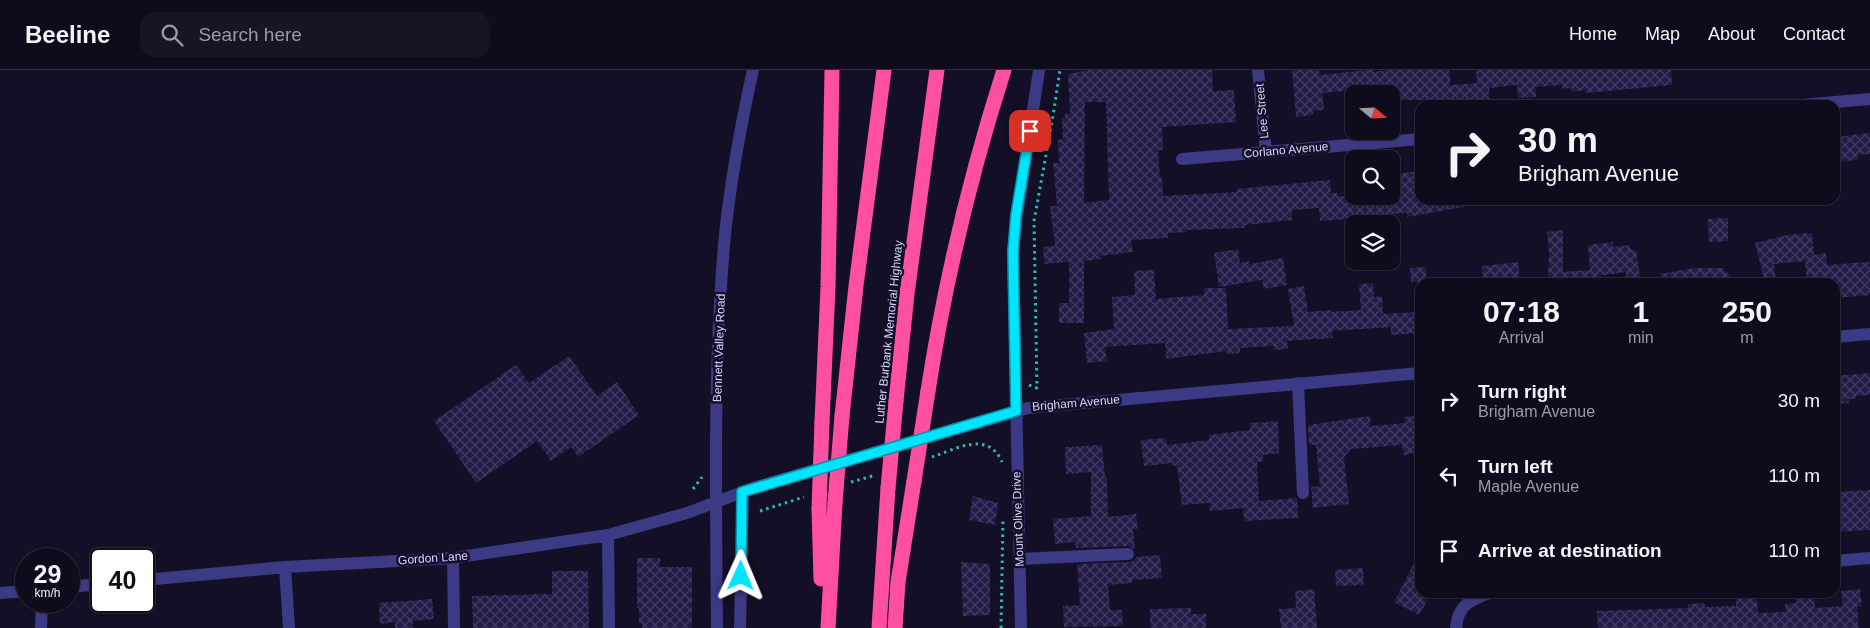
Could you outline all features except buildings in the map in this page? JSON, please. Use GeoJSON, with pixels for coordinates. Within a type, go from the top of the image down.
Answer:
{"type":"FeatureCollection","features":[{"type":"Feature","properties":{"kind":"highway"},"geometry":{"type":"LineString","coordinates":[[823,628],[819,508],[828,287],[832,70]]}},
{"type":"Feature","properties":{"kind":"highway"},"geometry":{"type":"LineString","coordinates":[[828,628],[842,416],[854,304],[884,70]]}},
{"type":"Feature","properties":{"kind":"highway","name":"Luther Burbank Memorial Highway"},"geometry":{"type":"LineString","coordinates":[[879,628],[888,488],[907,294],[937,70]]}},
{"type":"Feature","properties":{"kind":"highway"},"geometry":{"type":"LineString","coordinates":[[895,628],[898,582],[942,302],[976,160],[1004,70]]}},
{"type":"Feature","properties":{"kind":"street","name":"Bennett Valley Road"},"geometry":{"type":"LineString","coordinates":[[717,628],[717,377],[724,256],[735,161],[753,70]]}},
{"type":"Feature","properties":{"kind":"street","name":"Mount Olive Drive"},"geometry":{"type":"LineString","coordinates":[[1021,628],[1013,270],[1014,234],[1039,70]]}},
{"type":"Feature","properties":{"kind":"street","name":"Lee Street"},"geometry":{"type":"LineString","coordinates":[[1258,70],[1266,152]]}},
{"type":"Feature","properties":{"kind":"street"},"geometry":{"type":"LineString","coordinates":[[1840,102],[1870,99]]}},
{"type":"Feature","properties":{"kind":"street","name":"Corlano Avenue"},"geometry":{"type":"LineString","coordinates":[[1182,159],[1415,139]]}},
{"type":"Feature","properties":{"kind":"street"},"geometry":{"type":"LineString","coordinates":[[1840,337],[1870,334]]}},
{"type":"Feature","properties":{"kind":"street","name":"Brigham Avenue"},"geometry":{"type":"LineString","coordinates":[[716,502],[742,492],[1016,411],[1039,406],[1415,373]]}},
{"type":"Feature","properties":{"kind":"street"},"geometry":{"type":"LineString","coordinates":[[1298,383],[1303,493]]}},
{"type":"Feature","properties":{"kind":"street"},"geometry":{"type":"LineString","coordinates":[[740,628],[742,492]]}},
{"type":"Feature","properties":{"kind":"street","name":"Gordon Lane"},"geometry":{"type":"LineString","coordinates":[[155,579],[285,567],[453,558],[608,535],[687,514],[716,502]]}},
{"type":"Feature","properties":{"kind":"street"},"geometry":{"type":"LineString","coordinates":[[608,535],[609,628]]}},
{"type":"Feature","properties":{"kind":"street"},"geometry":{"type":"LineString","coordinates":[[1019,559],[1128,554]]}},
{"type":"Feature","properties":{"kind":"street"},"geometry":{"type":"LineString","coordinates":[[453,558],[454,628]]}},
{"type":"Feature","properties":{"kind":"street"},"geometry":{"type":"LineString","coordinates":[[1840,561],[1870,558]]}},
{"type":"Feature","properties":{"kind":"street"},"geometry":{"type":"LineString","coordinates":[[285,567],[288,628]]}},
{"type":"Feature","properties":{"kind":"street"},"geometry":{"type":"LineString","coordinates":[[0,593],[15,592]]}},
{"type":"Feature","properties":{"kind":"street"},"geometry":{"type":"LineString","coordinates":[[1456,628],[1457,618],[1462,608],[1475,598]]}},
{"type":"Feature","properties":{"kind":"street"},"geometry":{"type":"LineString","coordinates":[[41,628],[42,613]]}},
{"type":"Feature","properties":{"kind":"path"},"geometry":{"type":"LineString","coordinates":[[1029,385],[1037,388],[1034,221],[1060,70]]}},
{"type":"Feature","properties":{"kind":"path"},"geometry":{"type":"LineString","coordinates":[[693,489],[702,477]]}},
{"type":"Feature","properties":{"kind":"path"},"geometry":{"type":"LineString","coordinates":[[1002,519],[1002,628]]}},
{"type":"Feature","properties":{"kind":"route"},"geometry":{"type":"LineString","coordinates":[[741,576],[742,492],[1016,411],[1013,252],[1016,215],[1030,131]]}}]}
